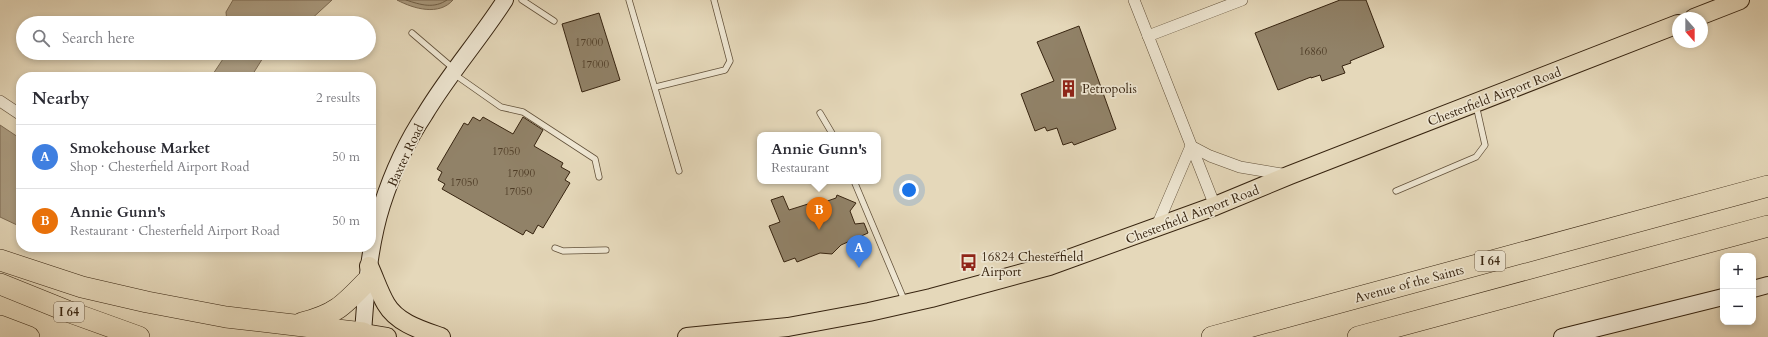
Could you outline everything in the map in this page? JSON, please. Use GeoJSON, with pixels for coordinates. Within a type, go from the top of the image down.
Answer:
{"type":"FeatureCollection","features":[{"type":"Feature","properties":{"kind":"highway","name":"Avenue of the Saints"},"geometry":{"type":"LineString","coordinates":[[1212,337],[1768,186]]}},
{"type":"Feature","properties":{"kind":"highway"},"geometry":{"type":"LineString","coordinates":[[1358,337],[1768,226]]}},
{"type":"Feature","properties":{"kind":"highway"},"geometry":{"type":"LineString","coordinates":[[0,260],[82,287],[122,296],[226,316],[363,333]]}},
{"type":"Feature","properties":{"kind":"highway"},"geometry":{"type":"LineString","coordinates":[[292,325],[319,319],[334,312],[346,303],[368,274]]}},
{"type":"Feature","properties":{"kind":"highway","name":"I 64"},"geometry":{"type":"LineString","coordinates":[[0,284],[67,311],[139,337]]}},
{"type":"Feature","properties":{"kind":"highway"},"geometry":{"type":"LineString","coordinates":[[0,326],[29,337]]}},
{"type":"Feature","properties":{"kind":"main road","name":"Baxter Road"},"geometry":{"type":"LineString","coordinates":[[376,218],[377,203],[424,114],[453,71],[474,45],[505,0]]}},
{"type":"Feature","properties":{"kind":"main road"},"geometry":{"type":"LineString","coordinates":[[1708,13],[1740,0]]}},
{"type":"Feature","properties":{"kind":"main road","name":"Chesterfield Airport Road"},"geometry":{"type":"LineString","coordinates":[[687,337],[788,327],[906,304],[1049,266],[1215,206],[1290,175],[1672,26]]}},
{"type":"Feature","properties":{"kind":"main road","name":"Baxter Road"},"geometry":{"type":"LineString","coordinates":[[363,333],[368,274],[372,252]]}},
{"type":"Feature","properties":{"kind":"main road"},"geometry":{"type":"LineString","coordinates":[[368,274],[386,304],[394,314],[416,328],[441,337]]}},
{"type":"Feature","properties":{"kind":"main road"},"geometry":{"type":"LineString","coordinates":[[1756,288],[1768,285]]}},
{"type":"Feature","properties":{"kind":"main road"},"geometry":{"type":"LineString","coordinates":[[1562,337],[1720,298]]}},
{"type":"Feature","properties":{"kind":"main road"},"geometry":{"type":"LineString","coordinates":[[363,333],[387,337]]}},
{"type":"Feature","properties":{"kind":"street"},"geometry":{"type":"LineString","coordinates":[[1134,0],[1215,206]]}},
{"type":"Feature","properties":{"kind":"street"},"geometry":{"type":"LineString","coordinates":[[1148,36],[1242,0]]}},
{"type":"Feature","properties":{"kind":"street"},"geometry":{"type":"LineString","coordinates":[[0,101],[16,112]]}},
{"type":"Feature","properties":{"kind":"street"},"geometry":{"type":"LineString","coordinates":[[1191,146],[1210,156],[1240,167],[1290,175]]}},
{"type":"Feature","properties":{"kind":"street"},"geometry":{"type":"LineString","coordinates":[[1156,228],[1191,146]]}},
{"type":"Feature","properties":{"kind":"lane"},"geometry":{"type":"LineString","coordinates":[[522,0],[554,20]]}},
{"type":"Feature","properties":{"kind":"lane"},"geometry":{"type":"LineString","coordinates":[[629,0],[656,87],[679,171]]}},
{"type":"Feature","properties":{"kind":"lane"},"geometry":{"type":"LineString","coordinates":[[656,87],[725,70],[730,61],[714,0]]}},
{"type":"Feature","properties":{"kind":"lane"},"geometry":{"type":"LineString","coordinates":[[412,33],[453,71],[501,107],[524,112],[595,159],[598,177]]}},
{"type":"Feature","properties":{"kind":"lane"},"geometry":{"type":"LineString","coordinates":[[1396,192],[1476,157],[1484,145],[1482,125],[1476,103]]}},
{"type":"Feature","properties":{"kind":"lane"},"geometry":{"type":"LineString","coordinates":[[820,113],[831,132]]}},
{"type":"Feature","properties":{"kind":"lane"},"geometry":{"type":"LineString","coordinates":[[855,184],[906,304]]}},
{"type":"Feature","properties":{"kind":"lane"},"geometry":{"type":"LineString","coordinates":[[555,248],[563,251],[606,250]]}},
{"type":"Feature","properties":{"kind":"water"},"geometry":{"type":"Polygon","coordinates":[[[233,0],[332,0],[315,16],[226,16],[226,12],[233,0]]]}},
{"type":"Feature","properties":{"kind":"water"},"geometry":{"type":"Polygon","coordinates":[[[397,0],[453,0],[441,8],[426,9],[411,6],[397,0]]]}},
{"type":"Feature","properties":{"kind":"water"},"geometry":{"type":"Polygon","coordinates":[[[222,60],[262,60],[254,72],[214,72],[222,60]]]}},
{"type":"Feature","properties":{"kind":"water"},"geometry":{"type":"Polygon","coordinates":[[[0,125],[16,136],[16,225],[0,217],[0,125]]]}},
{"type":"Feature","properties":{"kind":"building"},"geometry":{"type":"Polygon","coordinates":[[[1340,0],[1366,0],[1384,47],[1350,61],[1351,63],[1342,66],[1345,73],[1322,81],[1320,75],[1311,77],[1278,90],[1255,33],[1340,0]]]}},
{"type":"Feature","properties":{"kind":"building"},"geometry":{"type":"Polygon","coordinates":[[[599,13],[620,80],[582,92],[562,24],[599,13]]]}},
{"type":"Feature","properties":{"kind":"building","name":"Petropolis"},"geometry":{"type":"Polygon","coordinates":[[[1079,26],[1116,129],[1074,145],[1072,142],[1063,145],[1057,128],[1047,131],[1045,127],[1035,131],[1021,94],[1054,81],[1037,42],[1079,26]]]}},
{"type":"Feature","properties":{"kind":"building"},"geometry":{"type":"Polygon","coordinates":[[[473,117],[480,121],[483,117],[513,134],[523,117],[543,130],[534,146],[563,163],[561,167],[570,172],[565,180],[570,183],[543,228],[538,225],[533,234],[526,230],[523,235],[442,189],[445,184],[438,180],[442,172],[437,169],[464,123],[468,125],[473,117]]]}},
{"type":"Feature","properties":{"kind":"building"},"geometry":{"type":"Polygon","coordinates":[[[837,195],[856,203],[850,211],[855,224],[864,223],[868,233],[841,245],[832,254],[820,253],[797,262],[795,258],[784,262],[769,226],[780,222],[771,200],[783,196],[789,210],[808,204],[816,205],[836,198],[837,195]]]}},
{"type":"Feature","properties":{"kind":"place","name":"Petropolis"},"geometry":{"type":"Point","coordinates":[1069,88]}},
{"type":"Feature","properties":{"kind":"place","name":"Annie Gunn's"},"geometry":{"type":"Point","coordinates":[819,230]}},
{"type":"Feature","properties":{"kind":"place","name":"16824 Chesterfield Airport"},"geometry":{"type":"Point","coordinates":[968,263]}},
{"type":"Feature","properties":{"kind":"place","name":"Smokehouse Market"},"geometry":{"type":"Point","coordinates":[859,268]}}]}
